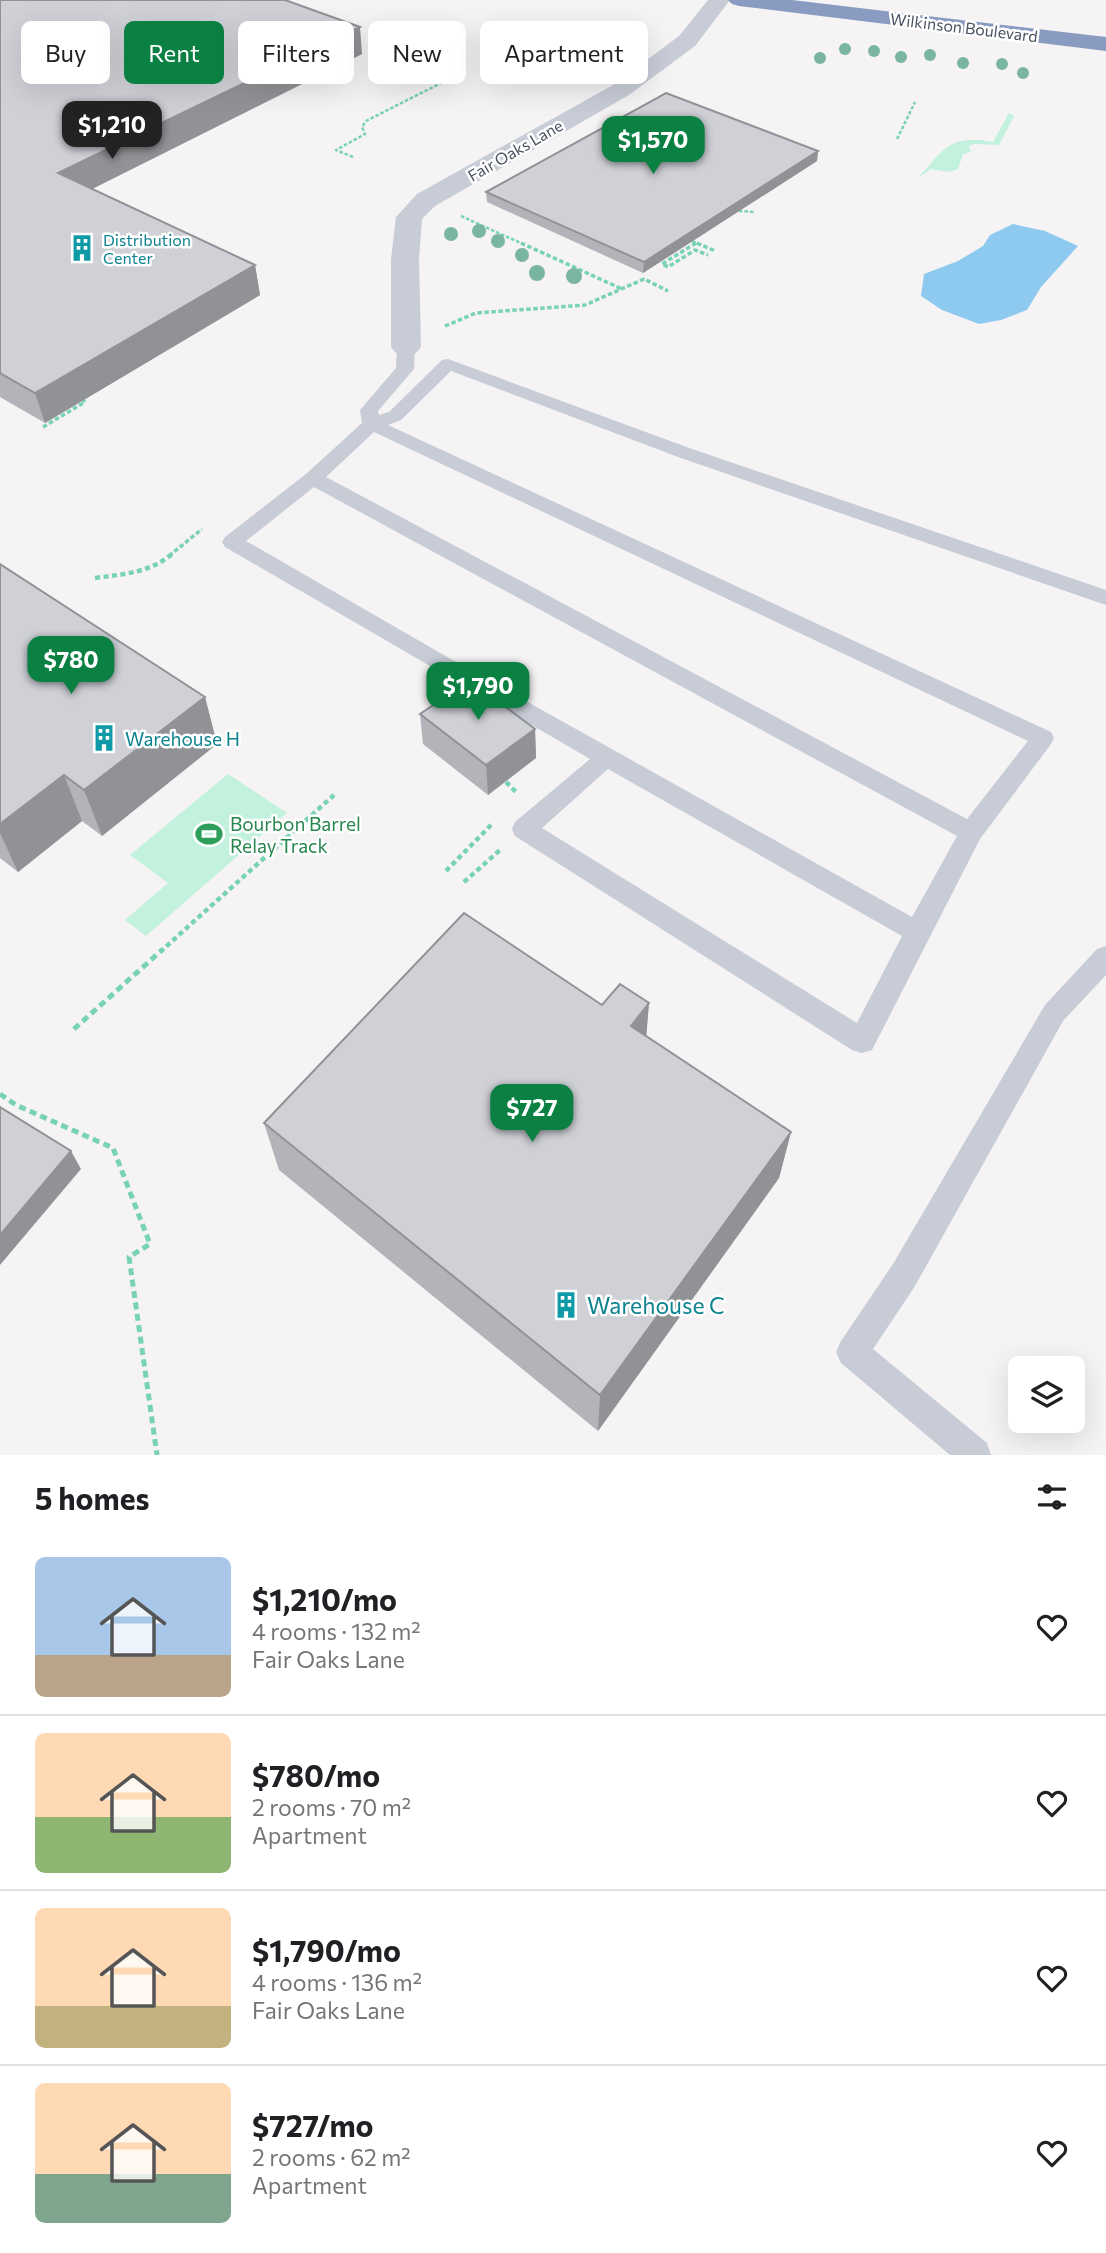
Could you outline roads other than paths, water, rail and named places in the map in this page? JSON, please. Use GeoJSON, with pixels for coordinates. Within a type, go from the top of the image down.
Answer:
{"type":"FeatureCollection","features":[{"type":"Feature","properties":{"kind":"highway","name":"Wilkinson Boulevard"},"geometry":{"type":"LineString","coordinates":[[739,0],[1106,44]]}},
{"type":"Feature","properties":{"kind":"highway","name":"Wilkinson Boulevard"},"geometry":{"type":"LineString","coordinates":[[909,0],[1106,23]]}},
{"type":"Feature","properties":{"kind":"street","name":"Fair Oaks Lane"},"geometry":{"type":"LineString","coordinates":[[406,347],[405,260],[409,217],[426,200],[638,79],[687,41],[719,0]]}},
{"type":"Feature","properties":{"kind":"lane"},"geometry":{"type":"LineString","coordinates":[[372,424],[369,410],[405,369],[406,347]]}},
{"type":"Feature","properties":{"kind":"lane"},"geometry":{"type":"LineString","coordinates":[[917,932],[441,664],[232,542],[313,478],[372,424],[395,416],[448,364],[685,453],[1106,598]]}},
{"type":"Feature","properties":{"kind":"lane"},"geometry":{"type":"LineString","coordinates":[[372,424],[1043,738],[971,832],[862,1041],[524,829],[608,756]]}},
{"type":"Feature","properties":{"kind":"lane"},"geometry":{"type":"LineString","coordinates":[[313,478],[971,832]]}},
{"type":"Feature","properties":{"kind":"lane"},"geometry":{"type":"LineString","coordinates":[[975,1455],[852,1352],[904,1275],[1054,1013],[1106,957]]}},
{"type":"Feature","properties":{"kind":"water"},"geometry":{"type":"Polygon","coordinates":[[[1013,224],[1045,231],[1078,246],[1041,287],[1027,310],[1001,320],[979,324],[942,310],[921,296],[924,274],[958,261],[983,246],[990,235],[1013,224]]]}},
{"type":"Feature","properties":{"kind":"place","name":"Distribution Center"},"geometry":{"type":"Point","coordinates":[82,248]}},
{"type":"Feature","properties":{"kind":"place","name":"Warehouse H"},"geometry":{"type":"Point","coordinates":[104,738]}},
{"type":"Feature","properties":{"kind":"place","name":"Bourbon Barrel Relay Track"},"geometry":{"type":"Point","coordinates":[209,834]}},
{"type":"Feature","properties":{"kind":"place","name":"Warehouse C"},"geometry":{"type":"Point","coordinates":[566,1305]}}]}
